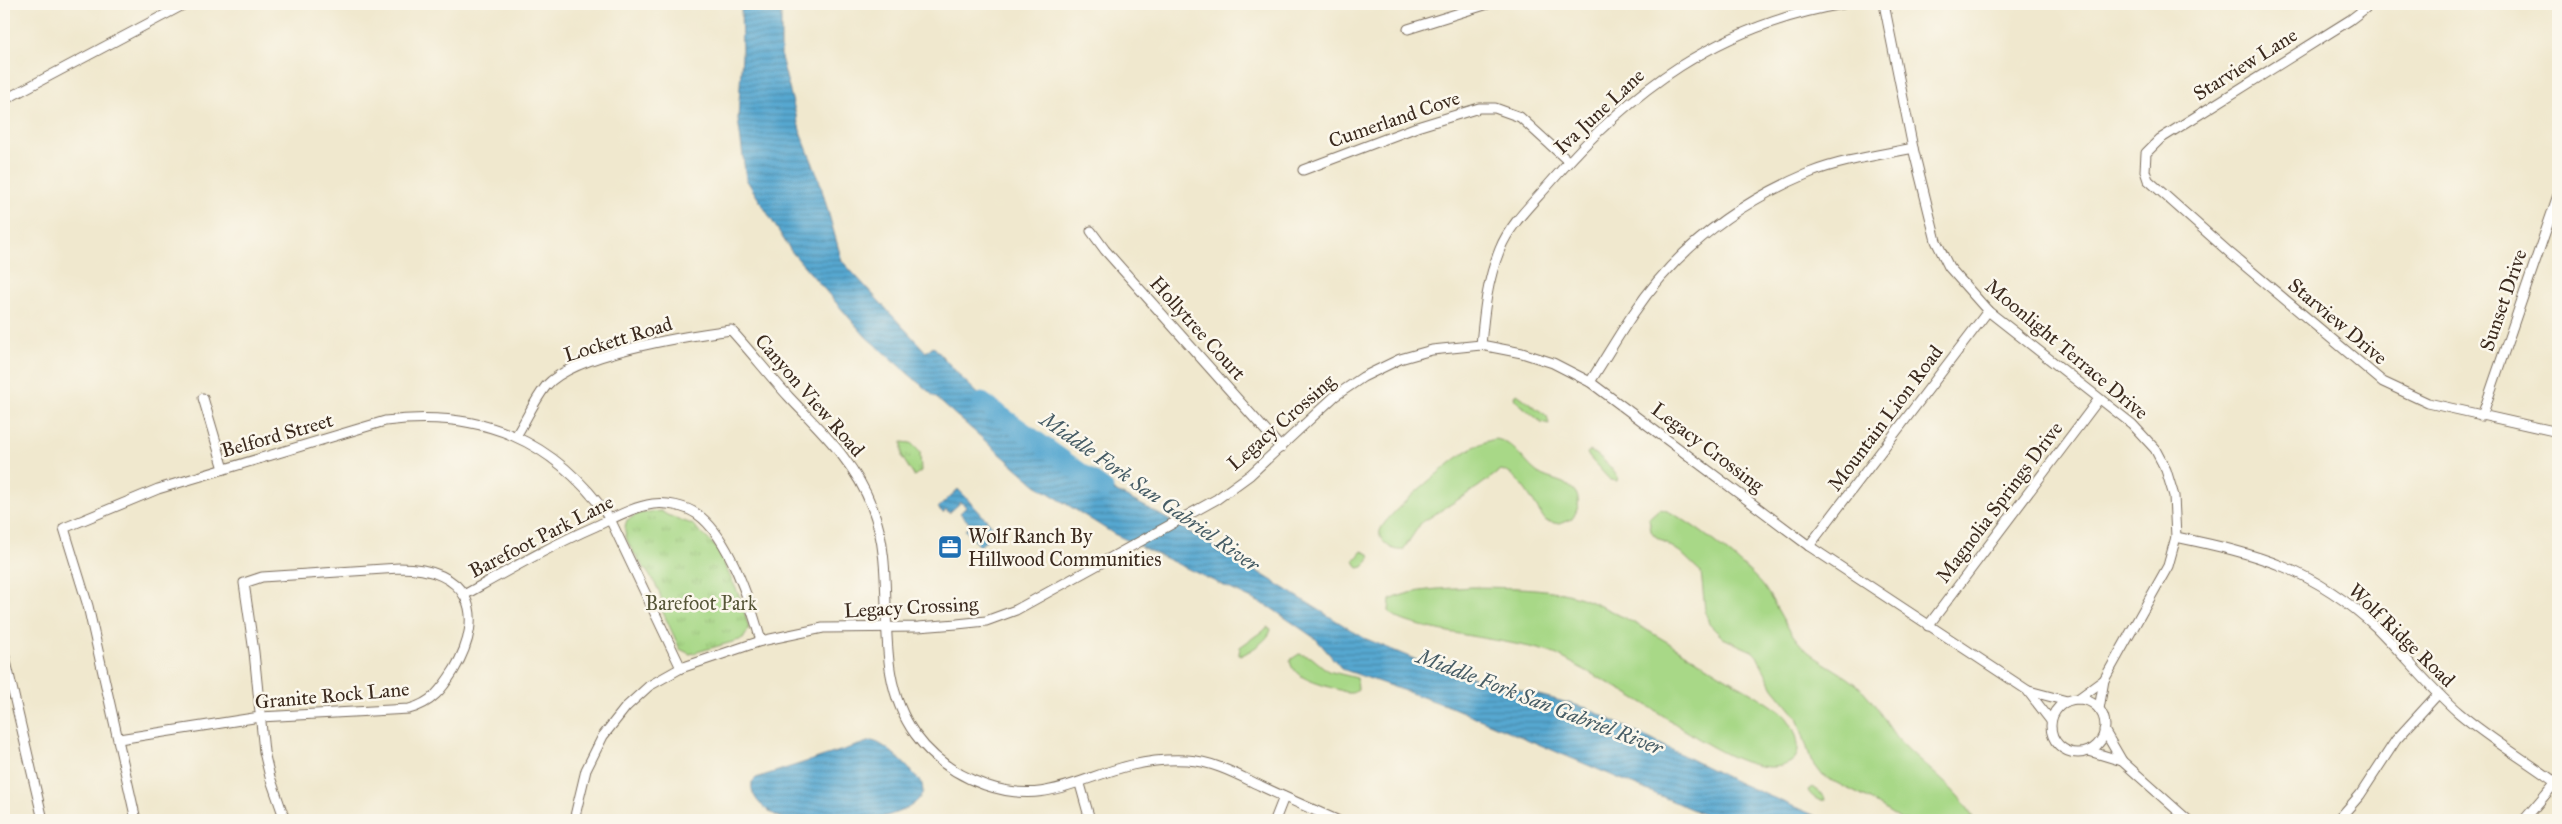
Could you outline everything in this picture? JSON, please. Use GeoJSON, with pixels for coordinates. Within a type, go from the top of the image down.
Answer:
{"type":"FeatureCollection","features":[{"type":"Feature","properties":{"kind":"street"},"geometry":{"type":"LineString","coordinates":[[4,100],[185,4]]}},
{"type":"Feature","properties":{"kind":"street"},"geometry":{"type":"LineString","coordinates":[[1408,29],[1488,4]]}},
{"type":"Feature","properties":{"kind":"street","name":"Iva June Lane"},"geometry":{"type":"LineString","coordinates":[[1481,346],[1485,300],[1500,248],[1510,229],[1568,161],[1631,100],[1689,59],[1780,19],[1843,4]]}},
{"type":"Feature","properties":{"kind":"street","name":"Moonlight Terrace Drive"},"geometry":{"type":"LineString","coordinates":[[1884,4],[1913,148],[1936,241],[1949,267],[1988,311],[2132,424],[2155,449],[2166,470],[2174,496],[2176,537],[2168,566],[2104,680],[2099,709]]}},
{"type":"Feature","properties":{"kind":"street","name":"Starview Lane"},"geometry":{"type":"LineString","coordinates":[[2144,161],[2146,153],[2160,139],[2350,20],[2371,4]]}},
{"type":"Feature","properties":{"kind":"street","name":"Cumerland Cove"},"geometry":{"type":"LineString","coordinates":[[1303,170],[1417,127],[1479,108],[1495,108],[1520,117],[1568,161]]}},
{"type":"Feature","properties":{"kind":"street"},"geometry":{"type":"LineString","coordinates":[[1590,382],[1634,312],[1666,272],[1702,236],[1736,211],[1810,173],[1852,160],[1913,148]]}},
{"type":"Feature","properties":{"kind":"street","name":"Starview Drive"},"geometry":{"type":"LineString","coordinates":[[2144,161],[2148,180],[2154,187],[2383,382],[2428,403],[2558,432]]}},
{"type":"Feature","properties":{"kind":"street","name":"Sunset Drive"},"geometry":{"type":"LineString","coordinates":[[2482,416],[2558,195]]}},
{"type":"Feature","properties":{"kind":"street","name":"Hollytree Court"},"geometry":{"type":"LineString","coordinates":[[1091,230],[1105,250],[1281,448]]}},
{"type":"Feature","properties":{"kind":"street","name":"Mountain Lion Road"},"geometry":{"type":"LineString","coordinates":[[1809,546],[1988,311]]}},
{"type":"Feature","properties":{"kind":"street","name":"Lockett Road"},"geometry":{"type":"LineString","coordinates":[[516,436],[546,386],[559,375],[579,364],[686,336],[731,330]]}},
{"type":"Feature","properties":{"kind":"street","name":"Canyon View Road"},"geometry":{"type":"LineString","coordinates":[[731,330],[842,453],[872,505],[880,532],[885,560],[889,671],[904,718],[923,745],[937,760],[962,776],[1008,792],[1042,792],[1080,784],[1131,765],[1153,761],[1190,760],[1222,768],[1337,820]]}},
{"type":"Feature","properties":{"kind":"street","name":"Legacy Crossing"},"geometry":{"type":"LineString","coordinates":[[574,820],[586,770],[603,736],[626,707],[649,686],[681,668],[761,641],[823,628],[918,627],[986,620],[1016,610],[1197,511],[1250,475],[1335,396],[1363,377],[1400,359],[1432,350],[1481,346],[1522,353],[1553,363],[1590,382],[1809,546],[2026,690],[2051,721],[2051,730],[2058,746],[2074,753],[2089,751]]}},
{"type":"Feature","properties":{"kind":"street"},"geometry":{"type":"LineString","coordinates":[[203,398],[224,469]]}},
{"type":"Feature","properties":{"kind":"street","name":"Magnolia Springs Drive"},"geometry":{"type":"LineString","coordinates":[[1928,626],[2099,399]]}},
{"type":"Feature","properties":{"kind":"street","name":"Belford Street"},"geometry":{"type":"LineString","coordinates":[[136,820],[88,606],[64,528],[158,489],[385,421],[413,418],[445,418],[516,436],[547,453],[598,502],[610,519],[681,668]]}},
{"type":"Feature","properties":{"kind":"street","name":"Barefoot Park Lane"},"geometry":{"type":"LineString","coordinates":[[464,596],[553,545],[633,509],[654,504],[677,506],[696,513],[710,525],[720,539],[746,592],[761,641]]}},
{"type":"Feature","properties":{"kind":"street","name":"Wolf Ridge Road"},"geometry":{"type":"LineString","coordinates":[[2176,537],[2243,551],[2279,563],[2310,577],[2346,601],[2376,628],[2438,694],[2492,739],[2557,783]]}},
{"type":"Feature","properties":{"kind":"street"},"geometry":{"type":"LineString","coordinates":[[285,820],[270,777],[260,717],[254,652],[244,583],[262,577],[420,568],[444,576],[464,596]]}},
{"type":"Feature","properties":{"kind":"street","name":"Granite Rock Lane"},"geometry":{"type":"LineString","coordinates":[[119,739],[260,717],[409,709],[435,697],[464,652],[470,634],[471,618],[464,596]]}},
{"type":"Feature","properties":{"kind":"street"},"geometry":{"type":"LineString","coordinates":[[4,653],[43,820]]}},
{"type":"Feature","properties":{"kind":"street","name":"Moonlight Terrace Drive"},"geometry":{"type":"LineString","coordinates":[[2078,699],[2104,680]]}},
{"type":"Feature","properties":{"kind":"street","name":"Legacy Crossing"},"geometry":{"type":"LineString","coordinates":[[2026,690],[2067,701],[2078,699]]}},
{"type":"Feature","properties":{"kind":"street"},"geometry":{"type":"LineString","coordinates":[[2338,820],[2360,795],[2396,740],[2438,694]]}},
{"type":"Feature","properties":{"kind":"street"},"geometry":{"type":"LineString","coordinates":[[2078,699],[2092,703],[2099,709],[2103,717],[2104,730],[2099,743],[2089,751]]}},
{"type":"Feature","properties":{"kind":"street"},"geometry":{"type":"LineString","coordinates":[[2051,721],[2054,713],[2067,701]]}},
{"type":"Feature","properties":{"kind":"street"},"geometry":{"type":"LineString","coordinates":[[2104,730],[2122,761],[2188,820]]}},
{"type":"Feature","properties":{"kind":"street"},"geometry":{"type":"LineString","coordinates":[[2089,751],[2122,761]]}},
{"type":"Feature","properties":{"kind":"street"},"geometry":{"type":"LineString","coordinates":[[2524,820],[2557,783]]}},
{"type":"Feature","properties":{"kind":"street"},"geometry":{"type":"LineString","coordinates":[[1080,784],[1090,820]]}},
{"type":"Feature","properties":{"kind":"street"},"geometry":{"type":"LineString","coordinates":[[1274,820],[1284,797]]}},
{"type":"Feature","properties":{"kind":"green space"},"geometry":{"type":"Polygon","coordinates":[[[1517,394],[1547,416],[1549,424],[1541,422],[1515,400],[1514,396],[1517,394]]]}},
{"type":"Feature","properties":{"kind":"green space"},"geometry":{"type":"Polygon","coordinates":[[[1496,439],[1514,448],[1538,473],[1563,483],[1576,493],[1577,510],[1572,519],[1559,524],[1546,521],[1521,484],[1508,473],[1501,470],[1421,523],[1403,550],[1393,549],[1383,541],[1380,531],[1384,524],[1416,492],[1465,452],[1482,443],[1496,439]]]}},
{"type":"Feature","properties":{"kind":"green space"},"geometry":{"type":"Polygon","coordinates":[[[902,442],[911,443],[920,452],[921,471],[914,476],[902,457],[902,442]]]}},
{"type":"Feature","properties":{"kind":"green space"},"geometry":{"type":"Polygon","coordinates":[[[1589,451],[1605,462],[1618,478],[1617,481],[1610,480],[1589,457],[1587,453],[1589,451]]]}},
{"type":"Feature","properties":{"kind":"green space"},"geometry":{"type":"Polygon","coordinates":[[[1659,509],[1682,519],[1697,529],[1731,555],[1757,579],[1769,594],[1797,641],[1815,657],[1849,679],[1862,690],[1897,738],[1950,788],[1968,809],[1974,820],[1901,820],[1874,802],[1823,776],[1811,760],[1797,717],[1773,688],[1757,656],[1752,651],[1723,638],[1709,624],[1705,610],[1701,572],[1680,552],[1655,536],[1651,531],[1649,518],[1659,509]]]}},
{"type":"Feature","properties":{"kind":"green space","name":"Barefoot Park"},"geometry":{"type":"Polygon","coordinates":[[[661,511],[692,524],[716,547],[740,597],[749,629],[743,639],[690,654],[680,649],[661,608],[661,598],[657,587],[634,553],[625,531],[627,520],[640,513],[661,511]]]}},
{"type":"Feature","properties":{"kind":"green space"},"geometry":{"type":"Polygon","coordinates":[[[1362,551],[1369,554],[1370,558],[1363,567],[1358,568],[1354,561],[1362,551]]]}},
{"type":"Feature","properties":{"kind":"green space"},"geometry":{"type":"Polygon","coordinates":[[[1472,587],[1546,590],[1575,596],[1623,617],[1767,702],[1782,713],[1790,723],[1797,738],[1798,746],[1795,759],[1789,763],[1773,767],[1755,765],[1735,758],[1695,736],[1645,704],[1561,657],[1546,651],[1416,625],[1398,618],[1389,611],[1390,600],[1409,593],[1472,587]]]}},
{"type":"Feature","properties":{"kind":"green space"},"geometry":{"type":"Polygon","coordinates":[[[1268,627],[1271,629],[1270,633],[1264,641],[1246,653],[1239,654],[1240,647],[1268,627]]]}},
{"type":"Feature","properties":{"kind":"green space"},"geometry":{"type":"Polygon","coordinates":[[[1299,654],[1311,657],[1328,671],[1357,678],[1358,689],[1353,693],[1348,693],[1304,678],[1292,667],[1290,660],[1299,654]]]}},
{"type":"Feature","properties":{"kind":"green space"},"geometry":{"type":"Polygon","coordinates":[[[1812,787],[1824,796],[1825,800],[1815,798],[1811,794],[1808,790],[1812,787]]]}},
{"type":"Feature","properties":{"kind":"water"},"geometry":{"type":"Polygon","coordinates":[[[741,4],[781,4],[781,57],[801,134],[819,179],[842,261],[926,352],[933,346],[960,376],[1012,427],[1066,466],[1148,508],[1247,565],[1364,638],[1431,666],[1587,708],[1739,783],[1825,820],[1717,820],[1451,707],[1342,669],[1316,639],[1271,608],[1114,534],[1036,485],[866,337],[791,251],[746,179],[738,119],[742,53],[741,4]]]}},
{"type":"Feature","properties":{"kind":"water"},"geometry":{"type":"Polygon","coordinates":[[[958,489],[997,531],[980,546],[965,530],[971,525],[960,513],[966,507],[961,502],[949,513],[946,510],[943,513],[938,508],[958,489]]]}},
{"type":"Feature","properties":{"kind":"water"},"geometry":{"type":"Polygon","coordinates":[[[871,741],[884,746],[906,765],[922,784],[923,791],[920,797],[910,807],[876,820],[793,821],[786,820],[767,810],[754,795],[752,782],[756,778],[871,741]]]}},
{"type":"Feature","properties":{"kind":"waterway","name":"Middle Fork San Gabriel River"},"geometry":{"type":"LineString","coordinates":[[982,402],[1104,489]]}},
{"type":"Feature","properties":{"kind":"place","name":"Wolf Ranch By Hillwood Communities"},"geometry":{"type":"Point","coordinates":[950,547]}}]}
